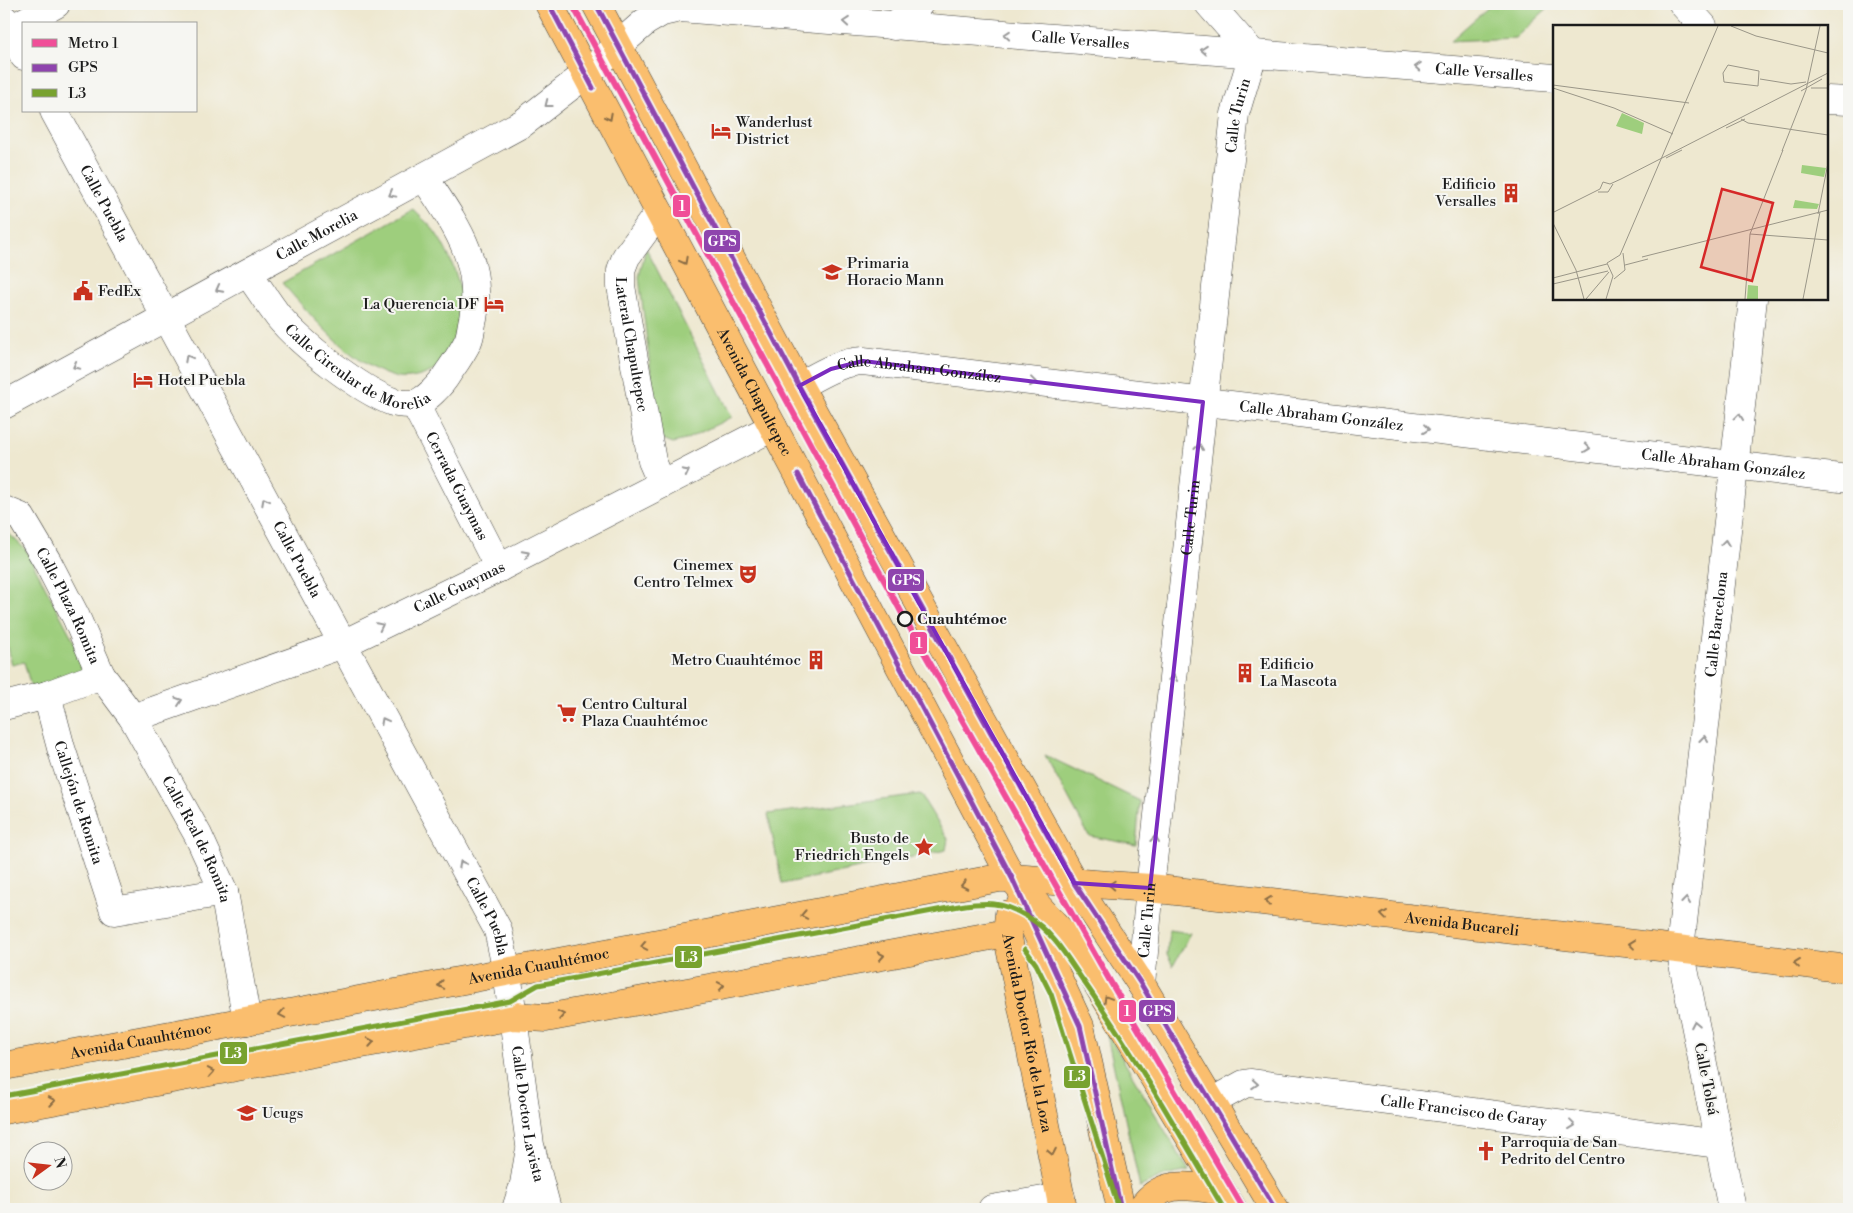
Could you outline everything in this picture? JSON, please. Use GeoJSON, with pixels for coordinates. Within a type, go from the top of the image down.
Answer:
{"type":"FeatureCollection","features":[{"type":"Feature","properties":{"kind":"main road","name":"Avenida Chapultepec"},"geometry":{"type":"LineString","coordinates":[[549,4],[1012,878],[1075,947],[1215,1199]]}},
{"type":"Feature","properties":{"kind":"main road"},"geometry":{"type":"LineString","coordinates":[[596,4],[798,386],[1074,883],[1141,984],[1275,1209]]}},
{"type":"Feature","properties":{"kind":"main road","name":"Avenida Cuauhtémoc"},"geometry":{"type":"LineString","coordinates":[[4,1066],[999,878],[1074,883]]}},
{"type":"Feature","properties":{"kind":"main road","name":"Avenida Doctor Río de la Loza"},"geometry":{"type":"LineString","coordinates":[[1012,878],[1007,933],[1062,1203]]}},
{"type":"Feature","properties":{"kind":"main road","name":"Avenida Doctor Río de la Loza"},"geometry":{"type":"LineString","coordinates":[[1012,878],[1080,1026],[1121,1209]]}},
{"type":"Feature","properties":{"kind":"main road","name":"Avenida Bucareli"},"geometry":{"type":"LineString","coordinates":[[1074,883],[1150,888],[1849,969]]}},
{"type":"Feature","properties":{"kind":"main road"},"geometry":{"type":"LineString","coordinates":[[4,1110],[513,1016],[546,1018],[1007,933]]}},
{"type":"Feature","properties":{"kind":"main road"},"geometry":{"type":"LineString","coordinates":[[1141,1209],[1157,1192],[1173,1186],[1184,1185],[1215,1199]]}},
{"type":"Feature","properties":{"kind":"street"},"geometry":{"type":"LineString","coordinates":[[22,53],[6,27],[56,4]]}},
{"type":"Feature","properties":{"kind":"street"},"geometry":{"type":"LineString","coordinates":[[894,26],[919,4]]}},
{"type":"Feature","properties":{"kind":"street"},"geometry":{"type":"LineString","coordinates":[[1209,4],[1253,54]]}},
{"type":"Feature","properties":{"kind":"street"},"geometry":{"type":"LineString","coordinates":[[1683,4],[1703,25]]}},
{"type":"Feature","properties":{"kind":"street","name":"Calle Versalles"},"geometry":{"type":"LineString","coordinates":[[618,46],[645,22],[662,12],[680,8],[1553,78]]}},
{"type":"Feature","properties":{"kind":"street","name":"Calle Morelia"},"geometry":{"type":"LineString","coordinates":[[4,405],[523,123],[586,74],[618,46]]}},
{"type":"Feature","properties":{"kind":"street","name":"Calle Turin"},"geometry":{"type":"LineString","coordinates":[[1141,984],[1235,114],[1253,54]]}},
{"type":"Feature","properties":{"kind":"street"},"geometry":{"type":"LineString","coordinates":[[1828,100],[1849,101]]}},
{"type":"Feature","properties":{"kind":"street","name":"Calle Puebla"},"geometry":{"type":"LineString","coordinates":[[55,112],[498,930],[513,1016]]}},
{"type":"Feature","properties":{"kind":"street","name":"Calle Circular de Morelia"},"geometry":{"type":"LineString","coordinates":[[248,273],[279,317],[320,355],[347,376],[377,395],[395,403],[415,404],[432,393],[446,377],[468,340],[476,301],[471,259],[453,220],[424,177]]}},
{"type":"Feature","properties":{"kind":"street","name":"Lateral Chapultepec"},"geometry":{"type":"LineString","coordinates":[[659,212],[626,256],[621,270],[620,286],[652,461],[662,484]]}},
{"type":"Feature","properties":{"kind":"street","name":"Calle Barcelona"},"geometry":{"type":"LineString","coordinates":[[1680,949],[1753,300]]}},
{"type":"Feature","properties":{"kind":"street","name":"Calle Abraham González"},"geometry":{"type":"LineString","coordinates":[[798,386],[831,369],[853,362],[863,362],[1849,479]]}},
{"type":"Feature","properties":{"kind":"street","name":"Cerrada Guaymas"},"geometry":{"type":"LineString","coordinates":[[415,404],[499,568]]}},
{"type":"Feature","properties":{"kind":"street","name":"Calle Guaymas"},"geometry":{"type":"LineString","coordinates":[[133,718],[343,644],[499,568],[773,427]]}},
{"type":"Feature","properties":{"kind":"street","name":"Calle Plaza Romita"},"geometry":{"type":"LineString","coordinates":[[4,510],[22,517],[76,617],[101,675],[47,695],[4,706]]}},
{"type":"Feature","properties":{"kind":"street","name":"Calle Real de Romita"},"geometry":{"type":"LineString","coordinates":[[101,675],[133,718],[198,835],[224,892],[247,1021]]}},
{"type":"Feature","properties":{"kind":"street","name":"Callejón de Romita"},"geometry":{"type":"LineString","coordinates":[[47,695],[61,748],[114,911],[224,892]]}},
{"type":"Feature","properties":{"kind":"street","name":"Calle Tolsá"},"geometry":{"type":"LineString","coordinates":[[1680,949],[1732,1209]]}},
{"type":"Feature","properties":{"kind":"street","name":"Calle Doctor Lavista"},"geometry":{"type":"LineString","coordinates":[[513,1016],[530,1145],[547,1209]]}},
{"type":"Feature","properties":{"kind":"street","name":"Calle Francisco de Garay"},"geometry":{"type":"LineString","coordinates":[[1211,1102],[1244,1084],[1250,1083],[1719,1144]]}},
{"type":"Feature","properties":{"kind":"street"},"geometry":{"type":"LineString","coordinates":[[516,1209],[524,1184],[530,1145]]}},
{"type":"Feature","properties":{"kind":"street"},"geometry":{"type":"LineString","coordinates":[[992,1209],[1062,1203]]}},
{"type":"Feature","properties":{"kind":"highlighted area"},"geometry":{"type":"Polygon","coordinates":[[[863,361],[1203,402],[1150,888],[1074,883],[799,386],[831,369],[863,361]]]}},
{"type":"Feature","properties":{"kind":"green space"},"geometry":{"type":"Polygon","coordinates":[[[1492,4],[1552,4],[1515,38],[1450,41],[1492,4]]]}},
{"type":"Feature","properties":{"kind":"green space"},"geometry":{"type":"Polygon","coordinates":[[[413,209],[432,228],[446,250],[458,279],[464,309],[464,323],[462,335],[455,349],[437,368],[416,377],[399,378],[378,371],[362,362],[347,350],[319,324],[282,283],[413,209]]]}},
{"type":"Feature","properties":{"kind":"green space"},"geometry":{"type":"Polygon","coordinates":[[[646,248],[732,417],[685,440],[673,443],[663,439],[658,430],[639,277],[646,248]]]}},
{"type":"Feature","properties":{"kind":"green space"},"geometry":{"type":"Polygon","coordinates":[[[4,529],[26,550],[91,674],[32,691],[24,662],[12,665],[8,647],[4,648],[4,529]]]}},
{"type":"Feature","properties":{"kind":"green space"},"geometry":{"type":"Polygon","coordinates":[[[1045,755],[1140,801],[1136,845],[1089,836],[1045,755]]]}},
{"type":"Feature","properties":{"kind":"green space"},"geometry":{"type":"Polygon","coordinates":[[[920,794],[948,839],[946,850],[782,884],[768,814],[920,794]]]}},
{"type":"Feature","properties":{"kind":"green space"},"geometry":{"type":"Polygon","coordinates":[[[1169,930],[1191,933],[1173,966],[1167,955],[1169,930]]]}},
{"type":"Feature","properties":{"kind":"green space"},"geometry":{"type":"Polygon","coordinates":[[[1106,1031],[1189,1171],[1164,1176],[1140,1187],[1106,1031]]]}},
{"type":"Feature","properties":{"kind":"metro line","name":"1"},"geometry":{"type":"LineString","coordinates":[[572,4],[905,619],[1110,981],[1244,1209]]}},
{"type":"Feature","properties":{"kind":"transit line","name":"GPS"},"geometry":{"type":"LineString","coordinates":[[549,4],[593,88]]}},
{"type":"Feature","properties":{"kind":"transit line","name":"GPS"},"geometry":{"type":"LineString","coordinates":[[596,4],[799,386],[1074,883],[1141,984],[1275,1209]]}},
{"type":"Feature","properties":{"kind":"transit line","name":"GPS"},"geometry":{"type":"LineString","coordinates":[[798,474],[1012,878],[1080,1026],[1121,1209]]}},
{"type":"Feature","properties":{"kind":"transit line","name":"L3"},"geometry":{"type":"LineString","coordinates":[[4,1096],[510,1001],[538,985],[959,906],[994,904],[1010,908],[1037,923],[1052,937],[1071,962],[1138,1064],[1224,1209]]}},
{"type":"Feature","properties":{"kind":"transit line","name":"L3"},"geometry":{"type":"LineString","coordinates":[[1025,949],[1036,964],[1051,994],[1119,1209]]}},
{"type":"Feature","properties":{"kind":"place","name":"Wanderlust District"},"geometry":{"type":"Point","coordinates":[721,131]}},
{"type":"Feature","properties":{"kind":"place","name":"Edificio Versalles"},"geometry":{"type":"Point","coordinates":[1511,193]}},
{"type":"Feature","properties":{"kind":"place","name":"Primaria Horacio Mann"},"geometry":{"type":"Point","coordinates":[832,272]}},
{"type":"Feature","properties":{"kind":"place","name":"FedEx"},"geometry":{"type":"Point","coordinates":[83,291]}},
{"type":"Feature","properties":{"kind":"place","name":"La Querencia DF"},"geometry":{"type":"Point","coordinates":[494,304]}},
{"type":"Feature","properties":{"kind":"place","name":"Hotel Puebla"},"geometry":{"type":"Point","coordinates":[143,380]}},
{"type":"Feature","properties":{"kind":"place","name":"Cinemex Centro Telmex"},"geometry":{"type":"Point","coordinates":[748,574]}},
{"type":"Feature","properties":{"kind":"place","name":"Cuauhtémoc"},"geometry":{"type":"Point","coordinates":[905,619]}},
{"type":"Feature","properties":{"kind":"place","name":"Metro Cuauhtémoc"},"geometry":{"type":"Point","coordinates":[816,660]}},
{"type":"Feature","properties":{"kind":"place","name":"Edificio La Mascota"},"geometry":{"type":"Point","coordinates":[1245,673]}},
{"type":"Feature","properties":{"kind":"place","name":"Centro Cultural Plaza Cuauhtémoc"},"geometry":{"type":"Point","coordinates":[567,713]}},
{"type":"Feature","properties":{"kind":"place","name":"Busto de Friedrich Engels"},"geometry":{"type":"Point","coordinates":[924,847]}},
{"type":"Feature","properties":{"kind":"place","name":"Ucugs"},"geometry":{"type":"Point","coordinates":[247,1113]}},
{"type":"Feature","properties":{"kind":"place","name":"Parroquia de San Pedrito del Centro"},"geometry":{"type":"Point","coordinates":[1486,1151]}}]}
